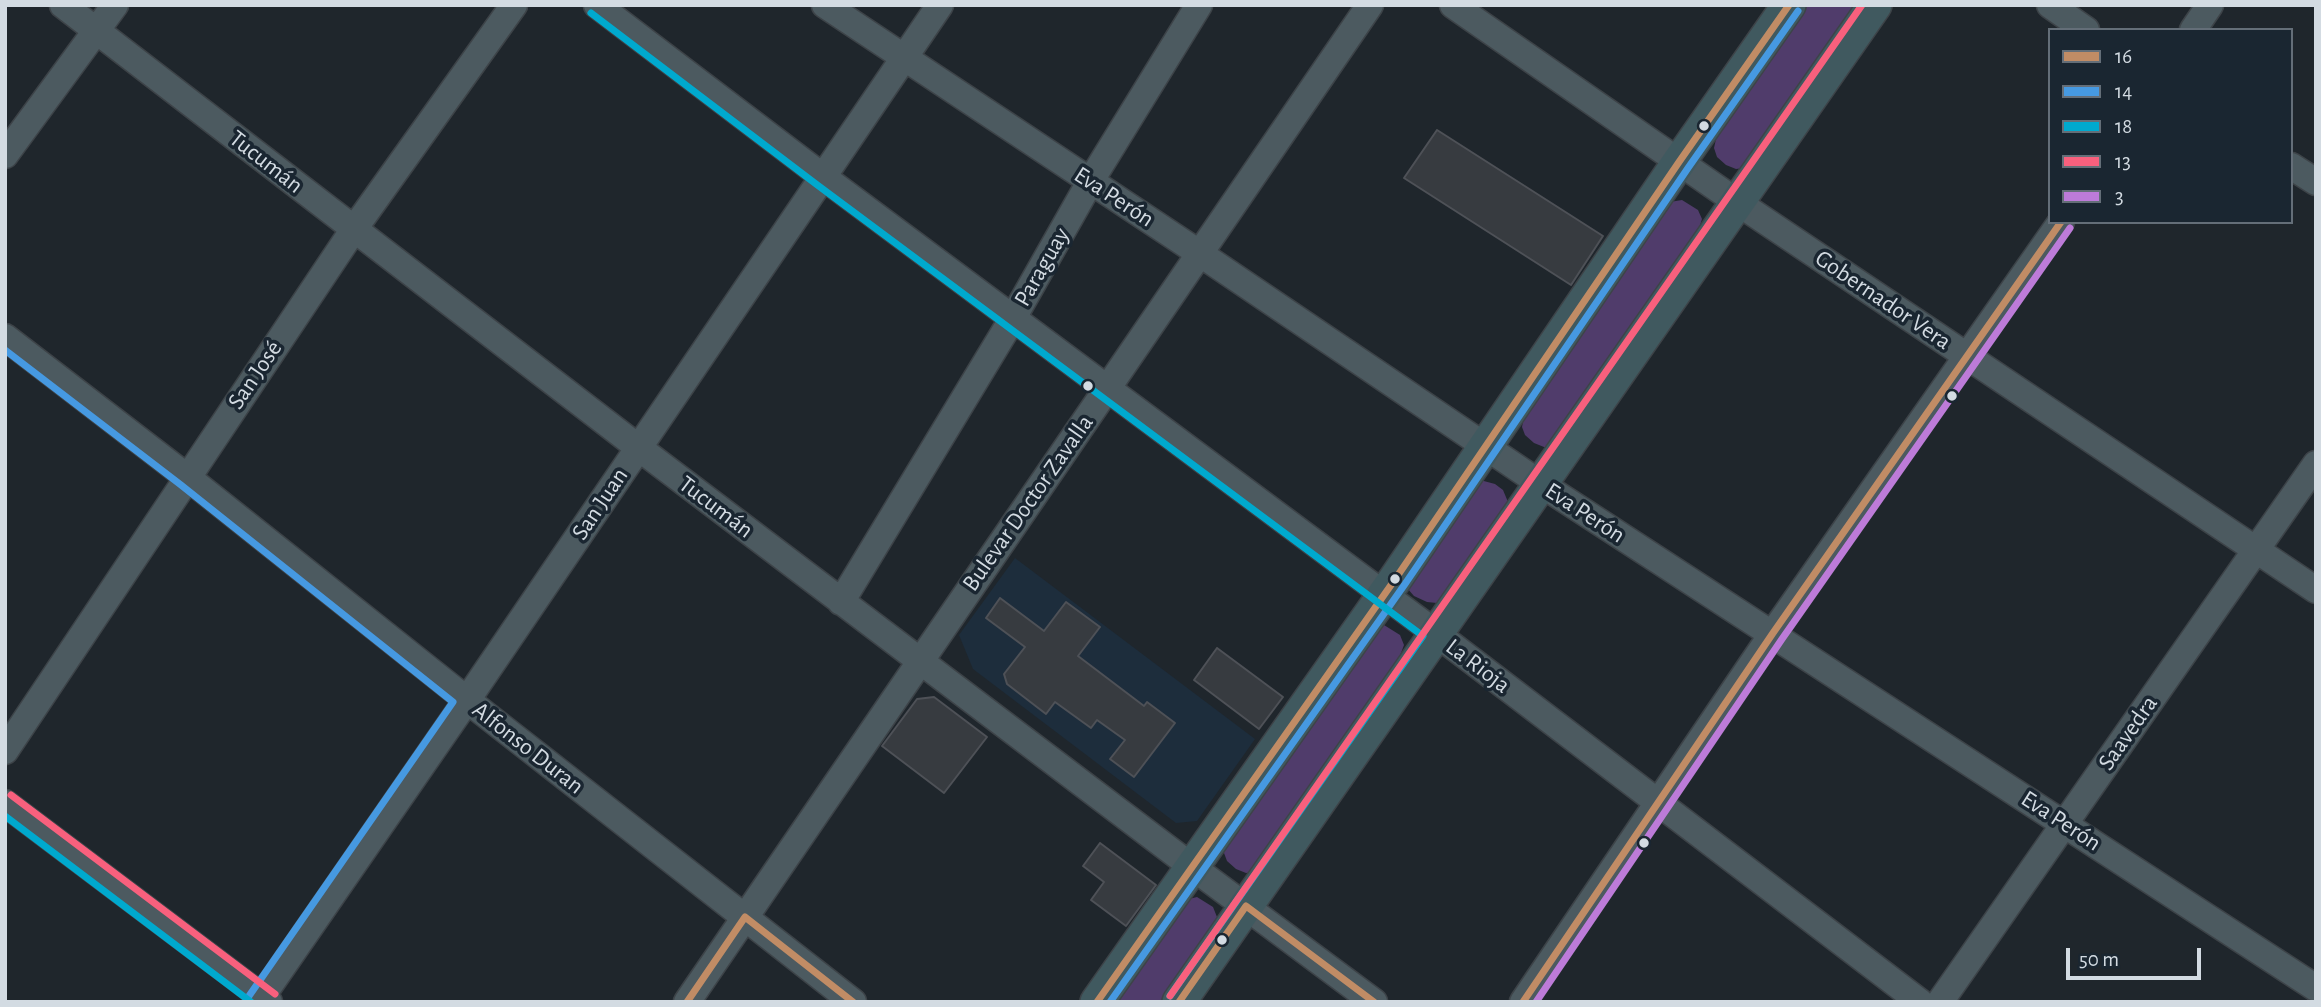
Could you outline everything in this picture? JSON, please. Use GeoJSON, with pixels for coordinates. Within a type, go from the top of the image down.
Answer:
{"type":"FeatureCollection","features":[{"type":"Feature","properties":{"kind":"main road"},"geometry":{"type":"LineString","coordinates":[[1097,1002],[1383,596],[1789,5]]}},
{"type":"Feature","properties":{"kind":"main road"},"geometry":{"type":"LineString","coordinates":[[1179,1002],[1875,5]]}},
{"type":"Feature","properties":{"kind":"street","name":"Tucumán"},"geometry":{"type":"LineString","coordinates":[[64,5],[639,448],[1374,1002]]}},
{"type":"Feature","properties":{"kind":"street"},"geometry":{"type":"LineString","coordinates":[[5,155],[114,5]]}},
{"type":"Feature","properties":{"kind":"street","name":"San José"},"geometry":{"type":"LineString","coordinates":[[5,751],[354,229],[514,5]]}},
{"type":"Feature","properties":{"kind":"street","name":"La Rioja"},"geometry":{"type":"LineString","coordinates":[[597,5],[1437,634],[1920,1002]]}},
{"type":"Feature","properties":{"kind":"street","name":"Eva Perón"},"geometry":{"type":"LineString","coordinates":[[825,5],[1541,484],[2316,988]]}},
{"type":"Feature","properties":{"kind":"street","name":"San Juan"},"geometry":{"type":"LineString","coordinates":[[263,1000],[940,5]]}},
{"type":"Feature","properties":{"kind":"street","name":"Paraguay"},"geometry":{"type":"LineString","coordinates":[[841,601],[1013,318],[1090,182],[1199,5]]}},
{"type":"Feature","properties":{"kind":"street","name":"Bulevar Doctor Zavalla"},"geometry":{"type":"LineString","coordinates":[[687,1002],[1370,5]]}},
{"type":"Feature","properties":{"kind":"street","name":"Gobernador Vera"},"geometry":{"type":"LineString","coordinates":[[1453,5],[1737,202],[2316,590]]}},
{"type":"Feature","properties":{"kind":"street"},"geometry":{"type":"LineString","coordinates":[[2050,5],[2083,28]]}},
{"type":"Feature","properties":{"kind":"street"},"geometry":{"type":"LineString","coordinates":[[2194,28],[2210,5]]}},
{"type":"Feature","properties":{"kind":"street"},"geometry":{"type":"LineString","coordinates":[[2293,167],[2316,182]]}},
{"type":"Feature","properties":{"kind":"street"},"geometry":{"type":"LineString","coordinates":[[1523,1002],[1773,633],[2060,224]]}},
{"type":"Feature","properties":{"kind":"street","name":"Alfonso Duran"},"geometry":{"type":"LineString","coordinates":[[5,337],[187,477],[853,1002]]}},
{"type":"Feature","properties":{"kind":"street","name":"Saavedra"},"geometry":{"type":"LineString","coordinates":[[1940,1002],[2316,464]]}},
{"type":"Feature","properties":{"kind":"street"},"geometry":{"type":"LineString","coordinates":[[5,803],[263,1000]]}},
{"type":"Feature","properties":{"kind":"shaded area"},"geometry":{"type":"Polygon","coordinates":[[[1804,5],[1855,5],[1744,168],[1736,169],[1726,165],[1717,157],[1714,148],[1716,139],[1804,5]]]}},
{"type":"Feature","properties":{"kind":"shaded area"},"geometry":{"type":"Polygon","coordinates":[[[1682,200],[1698,210],[1702,219],[1697,235],[1552,447],[1534,443],[1525,435],[1522,427],[1524,417],[1670,202],[1682,200]]]}},
{"type":"Feature","properties":{"kind":"shaded area"},"geometry":{"type":"Polygon","coordinates":[[[1480,480],[1495,484],[1503,490],[1508,502],[1503,514],[1437,603],[1414,596],[1407,588],[1480,480]]]}},
{"type":"Feature","properties":{"kind":"shaded area"},"geometry":{"type":"Polygon","coordinates":[[[1015,558],[1255,739],[1197,821],[1176,823],[973,669],[959,635],[1015,558]]]}},
{"type":"Feature","properties":{"kind":"shaded area"},"geometry":{"type":"Polygon","coordinates":[[[1384,625],[1400,635],[1404,645],[1398,661],[1254,872],[1246,873],[1236,869],[1227,861],[1225,843],[1372,628],[1384,625]]]}},
{"type":"Feature","properties":{"kind":"shaded area"},"geometry":{"type":"Polygon","coordinates":[[[1197,897],[1213,907],[1217,917],[1212,933],[1165,1002],[1114,1002],[1185,900],[1197,897]]]}},
{"type":"Feature","properties":{"kind":"building"},"geometry":{"type":"Polygon","coordinates":[[[1437,130],[1603,236],[1571,285],[1404,178],[1437,130]]]}},
{"type":"Feature","properties":{"kind":"building"},"geometry":{"type":"Polygon","coordinates":[[[1000,598],[1044,631],[1066,602],[1100,627],[1078,656],[1144,706],[1147,702],[1175,723],[1134,777],[1110,759],[1125,740],[1097,720],[1091,728],[1055,702],[1046,714],[1007,684],[1004,674],[1025,647],[986,618],[1000,598]]]}},
{"type":"Feature","properties":{"kind":"building"},"geometry":{"type":"Polygon","coordinates":[[[1217,648],[1283,697],[1259,729],[1194,680],[1217,648]]]}},
{"type":"Feature","properties":{"kind":"building"},"geometry":{"type":"Polygon","coordinates":[[[934,697],[987,737],[944,793],[882,746],[917,699],[934,697]]]}},
{"type":"Feature","properties":{"kind":"building"},"geometry":{"type":"Polygon","coordinates":[[[1100,843],[1156,885],[1126,926],[1091,900],[1104,882],[1083,866],[1100,843]]]}},
{"type":"Feature","properties":{"kind":"transit line","name":"16"},"geometry":{"type":"LineString","coordinates":[[1097,1002],[1396,578],[1789,5]]}},
{"type":"Feature","properties":{"kind":"transit line","name":"13"},"geometry":{"type":"LineString","coordinates":[[1170,996],[1862,5]]}},
{"type":"Feature","properties":{"kind":"transit line","name":"14"},"geometry":{"type":"LineString","coordinates":[[1110,1002],[1405,584],[1798,11]]}},
{"type":"Feature","properties":{"kind":"transit line","name":"18"},"geometry":{"type":"LineString","coordinates":[[591,13],[1423,636],[1170,996]]}},
{"type":"Feature","properties":{"kind":"transit line","name":"16"},"geometry":{"type":"LineString","coordinates":[[1523,1002],[1773,633],[2060,224]]}},
{"type":"Feature","properties":{"kind":"transit line","name":"3"},"geometry":{"type":"LineString","coordinates":[[1536,1002],[1782,639],[2070,228]]}},
{"type":"Feature","properties":{"kind":"transit line","name":"14"},"geometry":{"type":"LineString","coordinates":[[5,350],[181,485],[453,702],[249,996]]}},
{"type":"Feature","properties":{"kind":"transit line","name":"13"},"geometry":{"type":"LineString","coordinates":[[11,795],[275,994]]}},
{"type":"Feature","properties":{"kind":"transit line","name":"18"},"geometry":{"type":"LineString","coordinates":[[5,816],[251,1002]]}},
{"type":"Feature","properties":{"kind":"transit line","name":"16"},"geometry":{"type":"LineString","coordinates":[[1179,1002],[1246,906],[1374,1002]]}},
{"type":"Feature","properties":{"kind":"transit line","name":"16"},"geometry":{"type":"LineString","coordinates":[[687,1002],[745,917],[853,1002]]}}]}
